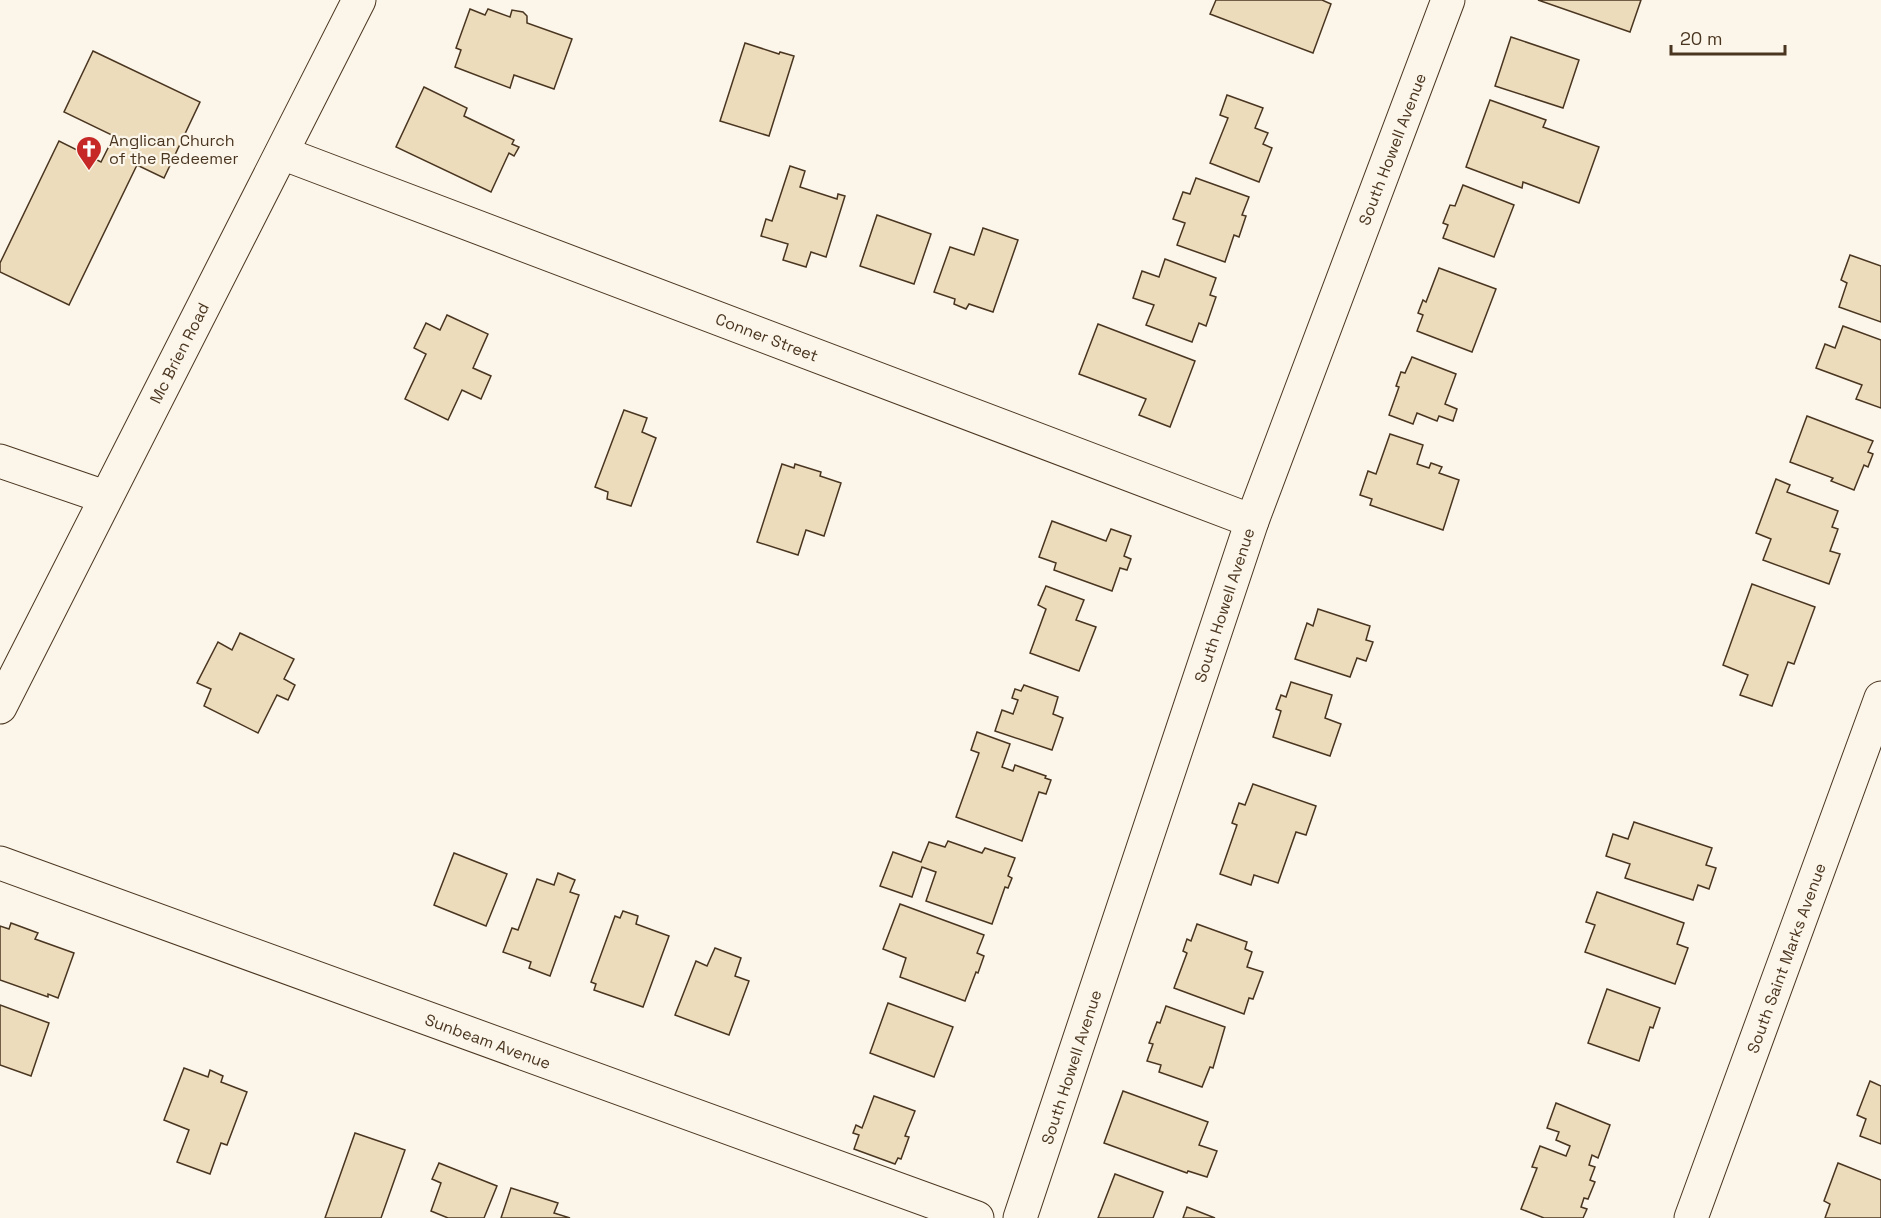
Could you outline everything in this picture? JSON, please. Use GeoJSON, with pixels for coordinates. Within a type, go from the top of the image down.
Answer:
{"type":"FeatureCollection","features":[{"type":"Feature","properties":{"kind":"street","name":"Mc Brien Road"},"geometry":{"type":"LineString","coordinates":[[0,706],[358,0]]}},
{"type":"Feature","properties":{"kind":"street","name":"South Howell Avenue"},"geometry":{"type":"LineString","coordinates":[[1020,1218],[1252,521],[1448,0]]}},
{"type":"Feature","properties":{"kind":"street","name":"Conner Street"},"geometry":{"type":"LineString","coordinates":[[282,153],[1252,521]]}},
{"type":"Feature","properties":{"kind":"street"},"geometry":{"type":"LineString","coordinates":[[0,460],[105,497]]}},
{"type":"Feature","properties":{"kind":"street","name":"South Saint Marks Avenue"},"geometry":{"type":"LineString","coordinates":[[1691,1218],[1881,698]]}},
{"type":"Feature","properties":{"kind":"street","name":"Sunbeam Avenue"},"geometry":{"type":"LineString","coordinates":[[0,863],[977,1218]]}},
{"type":"Feature","properties":{"kind":"building"},"geometry":{"type":"Polygon","coordinates":[[[1216,0],[1322,0],[1331,4],[1313,53],[1210,14],[1216,0]]]}},
{"type":"Feature","properties":{"kind":"building"},"geometry":{"type":"Polygon","coordinates":[[[1538,0],[1641,0],[1630,32],[1538,0]]]}},
{"type":"Feature","properties":{"kind":"building"},"geometry":{"type":"Polygon","coordinates":[[[470,9],[485,15],[488,9],[510,17],[512,10],[523,12],[527,16],[527,23],[572,39],[554,89],[514,75],[510,88],[455,67],[461,50],[456,48],[470,9]]]}},
{"type":"Feature","properties":{"kind":"building"},"geometry":{"type":"Polygon","coordinates":[[[1511,37],[1579,60],[1563,108],[1495,86],[1511,37]]]}},
{"type":"Feature","properties":{"kind":"building"},"geometry":{"type":"Polygon","coordinates":[[[745,43],[779,54],[780,52],[794,56],[769,136],[720,121],[745,43]]]}},
{"type":"Feature","properties":{"kind":"building","name":"Anglican Church of the Redeemer"},"geometry":{"type":"Polygon","coordinates":[[[93,51],[200,102],[164,178],[137,165],[69,305],[0,272],[0,263],[59,141],[101,162],[114,136],[64,112],[93,51]]]}},
{"type":"Feature","properties":{"kind":"building"},"geometry":{"type":"Polygon","coordinates":[[[424,87],[467,108],[464,116],[514,140],[512,144],[519,147],[514,156],[509,153],[491,192],[396,147],[424,87]]]}},
{"type":"Feature","properties":{"kind":"building"},"geometry":{"type":"Polygon","coordinates":[[[1227,95],[1263,108],[1255,128],[1268,133],[1263,144],[1272,148],[1259,182],[1210,163],[1228,118],[1220,115],[1227,95]]]}},
{"type":"Feature","properties":{"kind":"building"},"geometry":{"type":"Polygon","coordinates":[[[1490,100],[1546,120],[1543,127],[1599,147],[1579,203],[1523,182],[1522,188],[1466,167],[1490,100]]]}},
{"type":"Feature","properties":{"kind":"building"},"geometry":{"type":"Polygon","coordinates":[[[790,166],[805,171],[800,187],[837,199],[838,194],[845,196],[826,257],[811,252],[806,267],[783,260],[788,244],[761,236],[766,219],[772,221],[790,166]]]}},
{"type":"Feature","properties":{"kind":"building"},"geometry":{"type":"Polygon","coordinates":[[[1196,178],[1249,197],[1242,215],[1246,216],[1239,237],[1234,235],[1225,262],[1177,245],[1185,223],[1173,219],[1183,192],[1190,194],[1196,178]]]}},
{"type":"Feature","properties":{"kind":"building"},"geometry":{"type":"Polygon","coordinates":[[[1463,185],[1514,205],[1494,257],[1443,238],[1448,225],[1443,223],[1450,205],[1455,206],[1463,185]]]}},
{"type":"Feature","properties":{"kind":"building"},"geometry":{"type":"Polygon","coordinates":[[[877,215],[931,234],[914,284],[860,266],[877,215]]]}},
{"type":"Feature","properties":{"kind":"building"},"geometry":{"type":"Polygon","coordinates":[[[983,228],[1018,240],[993,312],[969,304],[966,309],[954,304],[955,299],[934,292],[950,247],[974,255],[983,228]]]}},
{"type":"Feature","properties":{"kind":"building"},"geometry":{"type":"Polygon","coordinates":[[[1850,255],[1881,266],[1881,322],[1839,307],[1847,283],[1841,280],[1850,255]]]}},
{"type":"Feature","properties":{"kind":"building"},"geometry":{"type":"Polygon","coordinates":[[[1165,259],[1216,278],[1210,295],[1216,297],[1206,326],[1199,323],[1192,342],[1146,325],[1154,305],[1133,298],[1142,271],[1159,277],[1165,259]]]}},
{"type":"Feature","properties":{"kind":"building"},"geometry":{"type":"Polygon","coordinates":[[[1439,268],[1496,289],[1472,352],[1417,331],[1423,315],[1418,313],[1423,300],[1426,302],[1439,268]]]}},
{"type":"Feature","properties":{"kind":"building"},"geometry":{"type":"Polygon","coordinates":[[[447,315],[488,334],[473,368],[491,376],[481,399],[462,390],[448,420],[405,399],[426,354],[414,348],[426,323],[440,330],[447,315]]]}},
{"type":"Feature","properties":{"kind":"building"},"geometry":{"type":"Polygon","coordinates":[[[1098,324],[1195,361],[1170,427],[1139,415],[1146,399],[1079,374],[1098,324]]]}},
{"type":"Feature","properties":{"kind":"building"},"geometry":{"type":"Polygon","coordinates":[[[1843,326],[1881,340],[1881,408],[1856,399],[1862,385],[1816,368],[1825,344],[1835,348],[1843,326]]]}},
{"type":"Feature","properties":{"kind":"building"},"geometry":{"type":"Polygon","coordinates":[[[1412,357],[1456,374],[1445,404],[1457,409],[1453,421],[1439,416],[1437,421],[1417,413],[1413,424],[1389,415],[1399,387],[1396,386],[1401,372],[1405,373],[1412,357]]]}},
{"type":"Feature","properties":{"kind":"building"},"geometry":{"type":"Polygon","coordinates":[[[624,410],[647,418],[642,432],[656,438],[631,506],[607,499],[608,492],[595,487],[624,410]]]}},
{"type":"Feature","properties":{"kind":"building"},"geometry":{"type":"Polygon","coordinates":[[[1807,416],[1873,441],[1868,452],[1873,454],[1868,467],[1864,465],[1854,490],[1831,481],[1833,478],[1790,462],[1807,416]]]}},
{"type":"Feature","properties":{"kind":"building"},"geometry":{"type":"Polygon","coordinates":[[[1390,434],[1423,445],[1417,464],[1429,468],[1431,463],[1442,467],[1439,473],[1459,480],[1443,530],[1370,505],[1372,499],[1360,495],[1368,471],[1376,474],[1390,434]]]}},
{"type":"Feature","properties":{"kind":"building"},"geometry":{"type":"Polygon","coordinates":[[[782,464],[794,468],[795,464],[821,472],[820,476],[841,483],[824,536],[806,530],[798,555],[757,542],[782,464]]]}},
{"type":"Feature","properties":{"kind":"building"},"geometry":{"type":"Polygon","coordinates":[[[1776,479],[1790,485],[1787,492],[1838,511],[1832,527],[1838,529],[1830,551],[1840,554],[1829,584],[1763,560],[1771,539],[1756,533],[1776,479]]]}},
{"type":"Feature","properties":{"kind":"building"},"geometry":{"type":"Polygon","coordinates":[[[1052,521],[1106,541],[1111,529],[1131,536],[1124,556],[1131,559],[1127,570],[1120,568],[1112,591],[1054,570],[1056,563],[1039,557],[1052,521]]]}},
{"type":"Feature","properties":{"kind":"building"},"geometry":{"type":"Polygon","coordinates":[[[1752,584],[1815,607],[1794,664],[1788,662],[1772,706],[1740,695],[1748,675],[1723,665],[1752,584]]]}},
{"type":"Feature","properties":{"kind":"building"},"geometry":{"type":"Polygon","coordinates":[[[1046,586],[1084,600],[1076,620],[1096,627],[1079,671],[1030,653],[1046,609],[1038,605],[1046,586]]]}},
{"type":"Feature","properties":{"kind":"building"},"geometry":{"type":"Polygon","coordinates":[[[1318,609],[1370,626],[1366,640],[1373,642],[1366,661],[1357,658],[1350,677],[1295,659],[1307,623],[1313,626],[1318,609]]]}},
{"type":"Feature","properties":{"kind":"building"},"geometry":{"type":"Polygon","coordinates":[[[240,633],[294,659],[284,679],[295,685],[288,700],[277,695],[258,733],[204,706],[211,689],[197,683],[218,642],[232,650],[240,633]]]}},
{"type":"Feature","properties":{"kind":"building"},"geometry":{"type":"Polygon","coordinates":[[[1291,682],[1332,695],[1325,718],[1341,724],[1330,756],[1273,737],[1281,711],[1276,709],[1281,695],[1286,697],[1291,682]]]}},
{"type":"Feature","properties":{"kind":"building"},"geometry":{"type":"Polygon","coordinates":[[[1024,685],[1058,697],[1053,714],[1063,718],[1052,750],[995,731],[1002,710],[1013,714],[1018,700],[1012,698],[1015,689],[1021,691],[1024,685]]]}},
{"type":"Feature","properties":{"kind":"building"},"geometry":{"type":"Polygon","coordinates":[[[977,732],[1010,744],[1002,767],[1013,771],[1015,765],[1051,780],[1046,794],[1039,792],[1022,841],[956,817],[979,753],[971,750],[977,732]]]}},
{"type":"Feature","properties":{"kind":"building"},"geometry":{"type":"Polygon","coordinates":[[[1253,784],[1316,806],[1306,835],[1296,832],[1278,883],[1254,875],[1251,885],[1220,874],[1237,825],[1232,823],[1239,803],[1245,805],[1253,784]]]}},
{"type":"Feature","properties":{"kind":"building"},"geometry":{"type":"Polygon","coordinates":[[[1634,822],[1712,848],[1706,865],[1716,868],[1709,889],[1698,885],[1693,900],[1625,878],[1630,864],[1606,856],[1613,834],[1628,839],[1634,822]]]}},
{"type":"Feature","properties":{"kind":"building"},"geometry":{"type":"Polygon","coordinates":[[[948,841],[982,853],[985,848],[1015,858],[1008,876],[1012,878],[1008,888],[1005,887],[992,924],[926,901],[936,872],[922,867],[912,897],[880,886],[893,852],[921,862],[929,842],[945,847],[948,841]]]}},
{"type":"Feature","properties":{"kind":"building"},"geometry":{"type":"Polygon","coordinates":[[[454,853],[507,874],[486,926],[434,905],[454,853]]]}},
{"type":"Feature","properties":{"kind":"building"},"geometry":{"type":"Polygon","coordinates":[[[558,873],[575,880],[570,892],[579,895],[550,976],[529,968],[531,962],[503,952],[512,928],[518,930],[537,879],[554,885],[558,873]]]}},
{"type":"Feature","properties":{"kind":"building"},"geometry":{"type":"Polygon","coordinates":[[[1597,892],[1684,923],[1677,944],[1688,948],[1675,984],[1585,952],[1595,925],[1586,922],[1597,892]]]}},
{"type":"Feature","properties":{"kind":"building"},"geometry":{"type":"Polygon","coordinates":[[[900,904],[984,935],[977,953],[984,956],[965,1001],[900,977],[906,958],[883,949],[900,904]]]}},
{"type":"Feature","properties":{"kind":"building"},"geometry":{"type":"Polygon","coordinates":[[[623,911],[638,916],[636,924],[669,936],[643,1007],[594,990],[596,984],[591,982],[615,916],[620,918],[623,911]]]}},
{"type":"Feature","properties":{"kind":"building"},"geometry":{"type":"Polygon","coordinates":[[[11,923],[38,933],[35,939],[74,953],[58,998],[48,994],[48,997],[0,980],[0,926],[9,929],[11,923]]]}},
{"type":"Feature","properties":{"kind":"building"},"geometry":{"type":"Polygon","coordinates":[[[1197,924],[1247,942],[1245,949],[1252,952],[1247,967],[1263,972],[1253,999],[1249,998],[1244,1014],[1174,988],[1187,953],[1183,951],[1187,939],[1191,941],[1197,924]]]}},
{"type":"Feature","properties":{"kind":"building"},"geometry":{"type":"Polygon","coordinates":[[[715,948],[741,958],[735,976],[749,981],[729,1035],[675,1015],[696,961],[707,966],[715,948]]]}},
{"type":"Feature","properties":{"kind":"building"},"geometry":{"type":"Polygon","coordinates":[[[1607,989],[1660,1008],[1653,1028],[1650,1027],[1639,1061],[1588,1043],[1607,989]]]}},
{"type":"Feature","properties":{"kind":"building"},"geometry":{"type":"Polygon","coordinates":[[[888,1003],[953,1027],[934,1077],[870,1053],[888,1003]]]}},
{"type":"Feature","properties":{"kind":"building"},"geometry":{"type":"Polygon","coordinates":[[[0,1005],[49,1023],[31,1076],[0,1065],[0,1005]]]}},
{"type":"Feature","properties":{"kind":"building"},"geometry":{"type":"Polygon","coordinates":[[[1166,1006],[1225,1027],[1213,1068],[1210,1067],[1202,1087],[1159,1072],[1161,1065],[1147,1061],[1153,1044],[1149,1043],[1166,1006]]]}},
{"type":"Feature","properties":{"kind":"building"},"geometry":{"type":"Polygon","coordinates":[[[184,1068],[208,1077],[210,1070],[223,1076],[221,1082],[247,1092],[227,1145],[221,1143],[210,1174],[177,1162],[189,1130],[164,1120],[184,1068]]]}},
{"type":"Feature","properties":{"kind":"building"},"geometry":{"type":"Polygon","coordinates":[[[1870,1081],[1881,1086],[1881,1144],[1860,1136],[1866,1119],[1857,1115],[1870,1081]]]}},
{"type":"Feature","properties":{"kind":"building"},"geometry":{"type":"Polygon","coordinates":[[[1123,1091],[1208,1122],[1199,1145],[1217,1151],[1207,1177],[1188,1171],[1187,1173],[1104,1143],[1123,1091]]]}},
{"type":"Feature","properties":{"kind":"building"},"geometry":{"type":"Polygon","coordinates":[[[874,1096],[915,1111],[905,1136],[909,1137],[901,1159],[898,1158],[895,1164],[854,1149],[859,1135],[853,1133],[856,1125],[862,1128],[874,1096]]]}},
{"type":"Feature","properties":{"kind":"building"},"geometry":{"type":"Polygon","coordinates":[[[1556,1103],[1610,1125],[1598,1158],[1592,1155],[1589,1165],[1595,1167],[1590,1180],[1595,1182],[1588,1199],[1584,1198],[1581,1207],[1587,1209],[1583,1218],[1544,1218],[1521,1209],[1537,1168],[1532,1167],[1540,1146],[1566,1156],[1570,1146],[1556,1140],[1559,1132],[1547,1128],[1556,1103]]]}},
{"type":"Feature","properties":{"kind":"building"},"geometry":{"type":"Polygon","coordinates":[[[355,1133],[405,1150],[381,1218],[325,1218],[355,1133]]]}},
{"type":"Feature","properties":{"kind":"building"},"geometry":{"type":"Polygon","coordinates":[[[439,1163],[497,1186],[484,1218],[448,1218],[431,1211],[441,1183],[432,1179],[439,1163]]]}},
{"type":"Feature","properties":{"kind":"building"},"geometry":{"type":"Polygon","coordinates":[[[1838,1163],[1881,1180],[1881,1218],[1825,1218],[1830,1204],[1824,1201],[1838,1163]]]}},
{"type":"Feature","properties":{"kind":"building"},"geometry":{"type":"Polygon","coordinates":[[[1115,1174],[1163,1192],[1153,1218],[1098,1218],[1115,1174]]]}},
{"type":"Feature","properties":{"kind":"building"},"geometry":{"type":"Polygon","coordinates":[[[511,1188],[558,1203],[554,1213],[570,1218],[501,1218],[511,1188]]]}},
{"type":"Feature","properties":{"kind":"building"},"geometry":{"type":"Polygon","coordinates":[[[1187,1207],[1215,1218],[1183,1218],[1187,1207]]]}},
{"type":"Feature","properties":{"kind":"place","name":"Anglican Church of the Redeemer"},"geometry":{"type":"Point","coordinates":[89,172]}}]}
